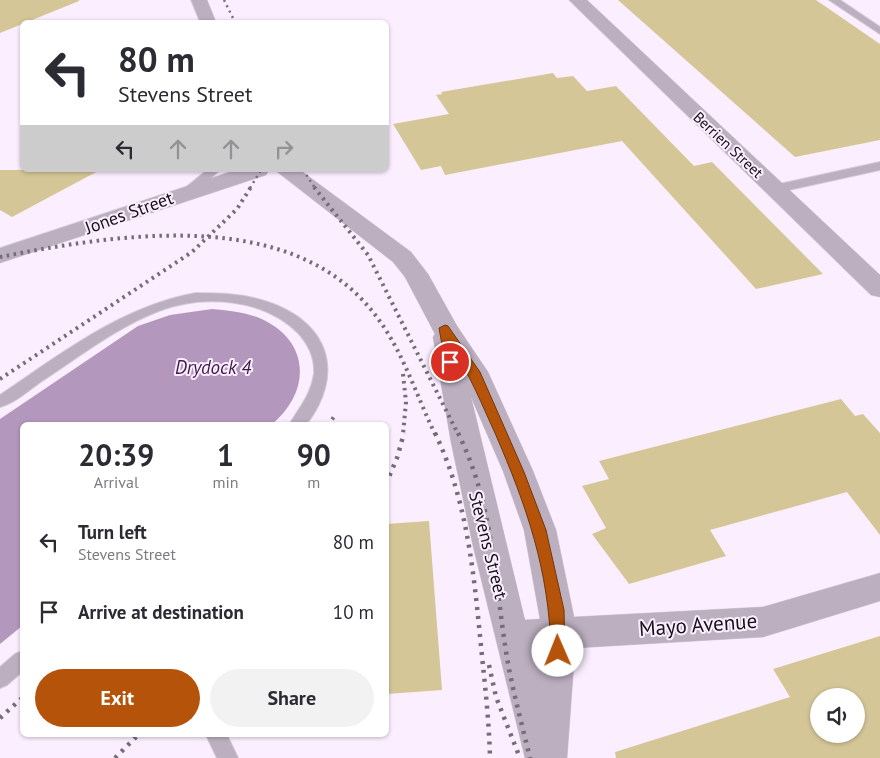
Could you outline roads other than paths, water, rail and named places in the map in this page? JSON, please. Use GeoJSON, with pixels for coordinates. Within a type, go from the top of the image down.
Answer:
{"type":"FeatureCollection","features":[{"type":"Feature","properties":{"kind":"street"},"geometry":{"type":"LineString","coordinates":[[199,0],[207,20]]}},
{"type":"Feature","properties":{"kind":"street","name":"Berrien Street"},"geometry":{"type":"LineString","coordinates":[[577,0],[880,289]]}},
{"type":"Feature","properties":{"kind":"street","name":"Jones Street"},"geometry":{"type":"LineString","coordinates":[[0,256],[252,172]]}},
{"type":"Feature","properties":{"kind":"street","name":"Stevens Street"},"geometry":{"type":"LineString","coordinates":[[289,172],[402,257],[416,274],[445,328],[474,372],[518,472],[537,522],[552,578],[557,610],[558,634],[548,758]]}},
{"type":"Feature","properties":{"kind":"street","name":"Stevens Street"},"geometry":{"type":"LineString","coordinates":[[445,328],[474,485],[543,758]]}},
{"type":"Feature","properties":{"kind":"street","name":"Mayo Avenue"},"geometry":{"type":"LineString","coordinates":[[511,636],[763,622],[880,587]]}},
{"type":"Feature","properties":{"kind":"lane"},"geometry":{"type":"LineString","coordinates":[[834,0],[880,31]]}},
{"type":"Feature","properties":{"kind":"lane"},"geometry":{"type":"LineString","coordinates":[[775,189],[880,166]]}},
{"type":"Feature","properties":{"kind":"lane"},"geometry":{"type":"LineString","coordinates":[[188,192],[212,172]]}},
{"type":"Feature","properties":{"kind":"lane"},"geometry":{"type":"LineString","coordinates":[[0,402],[108,331],[142,311],[182,301],[224,298],[252,302],[276,310],[294,321],[316,345],[320,369],[319,387],[314,401],[299,422]]}},
{"type":"Feature","properties":{"kind":"lane"},"geometry":{"type":"LineString","coordinates":[[0,679],[20,662]]}},
{"type":"Feature","properties":{"kind":"lane"},"geometry":{"type":"LineString","coordinates":[[217,737],[228,758]]}},
{"type":"Feature","properties":{"kind":"water","name":"Drydock 4"},"geometry":{"type":"Polygon","coordinates":[[[212,309],[246,314],[275,326],[296,351],[300,366],[299,381],[294,397],[285,411],[274,422],[20,422],[20,628],[0,644],[0,419],[138,326],[170,315],[212,309]]]}},
{"type":"Feature","properties":{"kind":"railway"},"geometry":{"type":"LineString","coordinates":[[224,0],[234,20]]}},
{"type":"Feature","properties":{"kind":"railway"},"geometry":{"type":"LineString","coordinates":[[250,188],[260,172]]}},
{"type":"Feature","properties":{"kind":"railway"},"geometry":{"type":"LineString","coordinates":[[304,172],[315,188]]}},
{"type":"Feature","properties":{"kind":"railway"},"geometry":{"type":"LineString","coordinates":[[208,237],[237,209],[251,187]]}},
{"type":"Feature","properties":{"kind":"railway"},"geometry":{"type":"LineString","coordinates":[[314,187],[368,255],[458,434]]}},
{"type":"Feature","properties":{"kind":"railway"},"geometry":{"type":"LineString","coordinates":[[0,257],[96,241],[148,236],[208,237]]}},
{"type":"Feature","properties":{"kind":"railway"},"geometry":{"type":"LineString","coordinates":[[0,379],[192,252],[208,237]]}},
{"type":"Feature","properties":{"kind":"railway"},"geometry":{"type":"LineString","coordinates":[[208,237],[251,242],[299,257],[341,281],[376,316],[386,330],[402,358],[435,434]]}},
{"type":"Feature","properties":{"kind":"railway"},"geometry":{"type":"LineString","coordinates":[[403,374],[406,402],[403,434]]}},
{"type":"Feature","properties":{"kind":"railway"},"geometry":{"type":"LineString","coordinates":[[330,422],[336,414]]}},
{"type":"Feature","properties":{"kind":"railway"},"geometry":{"type":"LineString","coordinates":[[389,477],[404,433]]}},
{"type":"Feature","properties":{"kind":"railway"},"geometry":{"type":"LineString","coordinates":[[435,433],[454,482],[471,558],[489,727],[490,758]]}},
{"type":"Feature","properties":{"kind":"railway"},"geometry":{"type":"LineString","coordinates":[[458,433],[480,491],[487,520],[509,669],[530,758]]}},
{"type":"Feature","properties":{"kind":"railway"},"geometry":{"type":"LineString","coordinates":[[489,665],[496,697],[520,758]]}},
{"type":"Feature","properties":{"kind":"railway"},"geometry":{"type":"LineString","coordinates":[[0,718],[20,700]]}},
{"type":"Feature","properties":{"kind":"railway"},"geometry":{"type":"LineString","coordinates":[[115,758],[136,737]]}}]}
